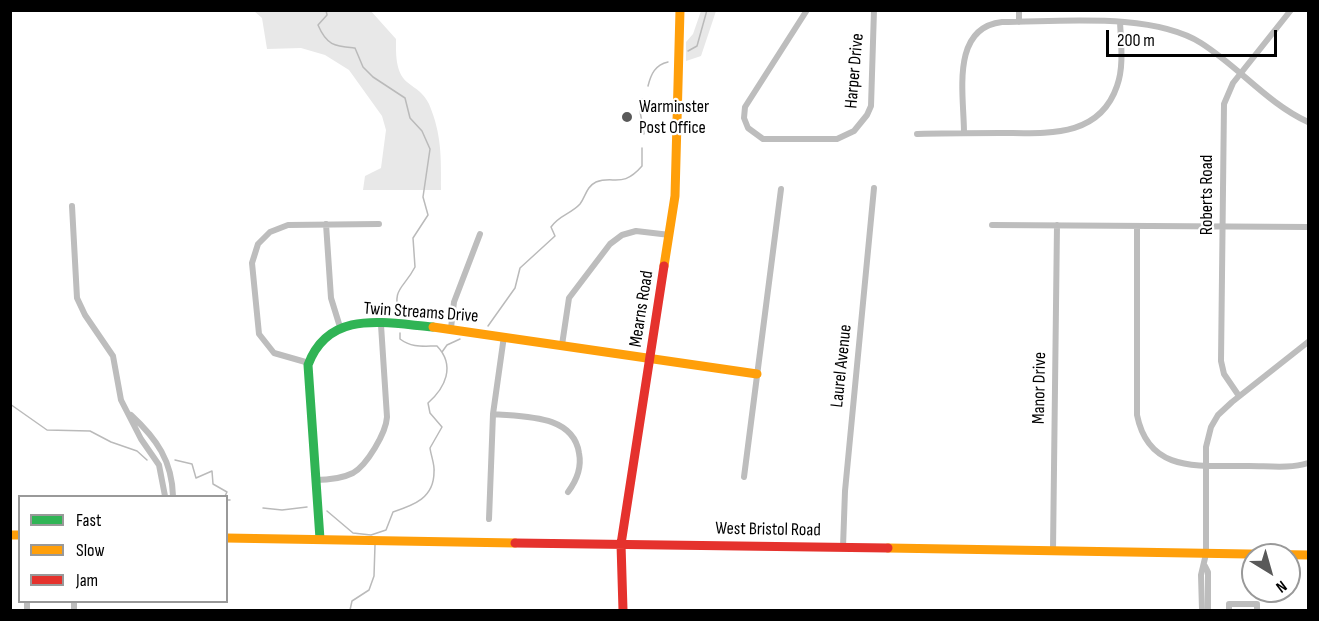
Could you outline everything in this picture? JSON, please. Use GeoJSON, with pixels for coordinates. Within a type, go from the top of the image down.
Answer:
{"type":"FeatureCollection","features":[{"type":"Feature","properties":{"kind":"street","name":"Mearns Road"},"geometry":{"type":"LineString","coordinates":[[623,610],[621,544],[676,186],[680,10]]}},
{"type":"Feature","properties":{"kind":"street","name":"Harper Drive"},"geometry":{"type":"LineString","coordinates":[[807,10],[745,106],[744,118],[748,128],[763,139],[837,139],[855,131],[861,125],[871,106],[874,10]]}},
{"type":"Feature","properties":{"kind":"street"},"geometry":{"type":"LineString","coordinates":[[1019,10],[1019,22]]}},
{"type":"Feature","properties":{"kind":"street","name":"Roberts Road"},"geometry":{"type":"LineString","coordinates":[[1239,396],[1224,374],[1221,361],[1223,115],[1229,90],[1291,10]]}},
{"type":"Feature","properties":{"kind":"street"},"geometry":{"type":"LineString","coordinates":[[964,133],[967,45],[976,33],[987,25],[1019,22],[1148,24],[1187,36],[1207,47],[1271,100],[1308,122]]}},
{"type":"Feature","properties":{"kind":"street"},"geometry":{"type":"LineString","coordinates":[[918,134],[1056,133],[1075,129],[1091,120],[1104,108],[1117,86],[1120,72],[1120,22]]}},
{"type":"Feature","properties":{"kind":"street","name":"Laurel Avenue"},"geometry":{"type":"LineString","coordinates":[[843,547],[847,468],[874,188]]}},
{"type":"Feature","properties":{"kind":"street"},"geometry":{"type":"LineString","coordinates":[[744,477],[781,189]]}},
{"type":"Feature","properties":{"kind":"street"},"geometry":{"type":"LineString","coordinates":[[72,206],[77,298],[85,315],[113,356],[119,392],[128,413],[159,465],[165,495]]}},
{"type":"Feature","properties":{"kind":"street"},"geometry":{"type":"LineString","coordinates":[[326,224],[331,298],[340,327]]}},
{"type":"Feature","properties":{"kind":"street"},"geometry":{"type":"LineString","coordinates":[[320,538],[309,363],[280,356],[262,342],[257,329],[253,256],[263,237],[275,228],[288,225],[379,224]]}},
{"type":"Feature","properties":{"kind":"street"},"geometry":{"type":"LineString","coordinates":[[992,225],[1308,227]]}},
{"type":"Feature","properties":{"kind":"street","name":"Manor Drive"},"geometry":{"type":"LineString","coordinates":[[1053,550],[1057,225]]}},
{"type":"Feature","properties":{"kind":"street"},"geometry":{"type":"LineString","coordinates":[[1137,226],[1138,422],[1150,446],[1162,456],[1183,465],[1284,466],[1308,463]]}},
{"type":"Feature","properties":{"kind":"street"},"geometry":{"type":"LineString","coordinates":[[562,345],[569,298],[610,244],[622,235],[636,231],[670,235]]}},
{"type":"Feature","properties":{"kind":"street"},"geometry":{"type":"LineString","coordinates":[[451,328],[454,302],[480,234]]}},
{"type":"Feature","properties":{"kind":"street"},"geometry":{"type":"LineString","coordinates":[[315,480],[338,478],[355,472],[385,430],[387,417],[381,325]]}},
{"type":"Feature","properties":{"kind":"street","name":"Twin Streams Drive"},"geometry":{"type":"LineString","coordinates":[[309,363],[319,343],[340,327],[381,325],[451,328],[757,374]]}},
{"type":"Feature","properties":{"kind":"street"},"geometry":{"type":"LineString","coordinates":[[489,519],[493,414],[504,336]]}},
{"type":"Feature","properties":{"kind":"street"},"geometry":{"type":"LineString","coordinates":[[1202,610],[1202,575],[1206,554],[1206,447],[1211,427],[1218,415],[1239,396],[1308,342]]}},
{"type":"Feature","properties":{"kind":"street"},"geometry":{"type":"LineString","coordinates":[[128,413],[142,425],[165,457],[172,474],[173,495]]}},
{"type":"Feature","properties":{"kind":"street"},"geometry":{"type":"LineString","coordinates":[[493,414],[549,421],[571,434],[579,449],[580,468],[568,492]]}},
{"type":"Feature","properties":{"kind":"street","name":"West Bristol Road"},"geometry":{"type":"LineString","coordinates":[[228,538],[1308,555]]}},
{"type":"Feature","properties":{"kind":"street"},"geometry":{"type":"LineString","coordinates":[[1205,566],[1208,572],[1208,610]]}},
{"type":"Feature","properties":{"kind":"street"},"geometry":{"type":"LineString","coordinates":[[1229,610],[1229,604],[1257,604],[1257,610]]}},
{"type":"Feature","properties":{"kind":"shaded area"},"geometry":{"type":"Polygon","coordinates":[[[370,10],[396,39],[397,62],[403,78],[422,94],[429,104],[439,136],[441,190],[363,190],[365,176],[381,168],[386,130],[382,116],[349,70],[325,55],[301,48],[267,49],[262,18],[254,11],[370,10]]]}},
{"type":"Feature","properties":{"kind":"shaded area"},"geometry":{"type":"Polygon","coordinates":[[[701,11],[716,11],[701,56],[686,61],[686,42],[693,34],[701,11]]]}},
{"type":"Feature","properties":{"kind":"waterway"},"geometry":{"type":"LineString","coordinates":[[326,10],[327,15],[318,25],[325,37],[332,44],[355,48],[363,67],[373,77],[405,98],[410,118],[422,131],[430,149],[423,197],[428,215],[413,238],[415,267],[398,294],[399,316]]}},
{"type":"Feature","properties":{"kind":"waterway"},"geometry":{"type":"LineString","coordinates":[[688,51],[697,46],[707,10]]}},
{"type":"Feature","properties":{"kind":"waterway"},"geometry":{"type":"LineString","coordinates":[[648,86],[654,71],[660,65],[668,62]]}},
{"type":"Feature","properties":{"kind":"waterway"},"geometry":{"type":"LineString","coordinates":[[642,99],[640,111],[644,134]]}},
{"type":"Feature","properties":{"kind":"waterway"},"geometry":{"type":"LineString","coordinates":[[488,326],[515,288],[520,268],[555,236],[551,227],[554,223],[580,204],[588,189],[596,182],[623,179],[635,173],[642,166],[642,148]]}},
{"type":"Feature","properties":{"kind":"waterway"},"geometry":{"type":"LineString","coordinates":[[371,535],[386,530],[393,512],[415,503],[431,488],[434,469],[430,448],[442,427],[430,413],[428,403],[439,391],[446,376],[446,361],[443,354],[437,346],[418,346],[404,342],[400,339],[400,333]]}},
{"type":"Feature","properties":{"kind":"waterway"},"geometry":{"type":"LineString","coordinates":[[442,352],[447,345],[460,339]]}},
{"type":"Feature","properties":{"kind":"waterway"},"geometry":{"type":"LineString","coordinates":[[10,404],[47,430],[90,431],[111,442],[137,451],[147,460]]}},
{"type":"Feature","properties":{"kind":"waterway"},"geometry":{"type":"LineString","coordinates":[[175,460],[192,464],[196,478],[212,471],[213,484],[227,492],[226,495]]}},
{"type":"Feature","properties":{"kind":"waterway"},"geometry":{"type":"LineString","coordinates":[[263,508],[282,510],[307,507]]}},
{"type":"Feature","properties":{"kind":"waterway"},"geometry":{"type":"LineString","coordinates":[[327,511],[353,533],[371,535]]}},
{"type":"Feature","properties":{"kind":"waterway"},"geometry":{"type":"LineString","coordinates":[[350,610],[352,601],[369,590],[374,576],[375,545]]}},
{"type":"Feature","properties":{"kind":"traffic: fast"},"geometry":{"type":"LineString","coordinates":[[320,539],[308,365],[317,347],[330,335],[344,327],[360,324],[377,322],[433,327]]}},
{"type":"Feature","properties":{"kind":"traffic: slow"},"geometry":{"type":"LineString","coordinates":[[664,266],[675,196],[680,10]]}},
{"type":"Feature","properties":{"kind":"traffic: slow"},"geometry":{"type":"LineString","coordinates":[[433,327],[757,374]]}},
{"type":"Feature","properties":{"kind":"traffic: slow"},"geometry":{"type":"LineString","coordinates":[[10,535],[18,535]]}},
{"type":"Feature","properties":{"kind":"traffic: slow"},"geometry":{"type":"LineString","coordinates":[[228,538],[515,543]]}},
{"type":"Feature","properties":{"kind":"traffic: slow"},"geometry":{"type":"LineString","coordinates":[[888,548],[1308,555]]}},
{"type":"Feature","properties":{"kind":"traffic: jam"},"geometry":{"type":"LineString","coordinates":[[623,610],[621,544],[664,266]]}},
{"type":"Feature","properties":{"kind":"traffic: jam"},"geometry":{"type":"LineString","coordinates":[[515,543],[888,548]]}},
{"type":"Feature","properties":{"kind":"place","name":"Warminster Post Office"},"geometry":{"type":"Point","coordinates":[627,117]}}]}
